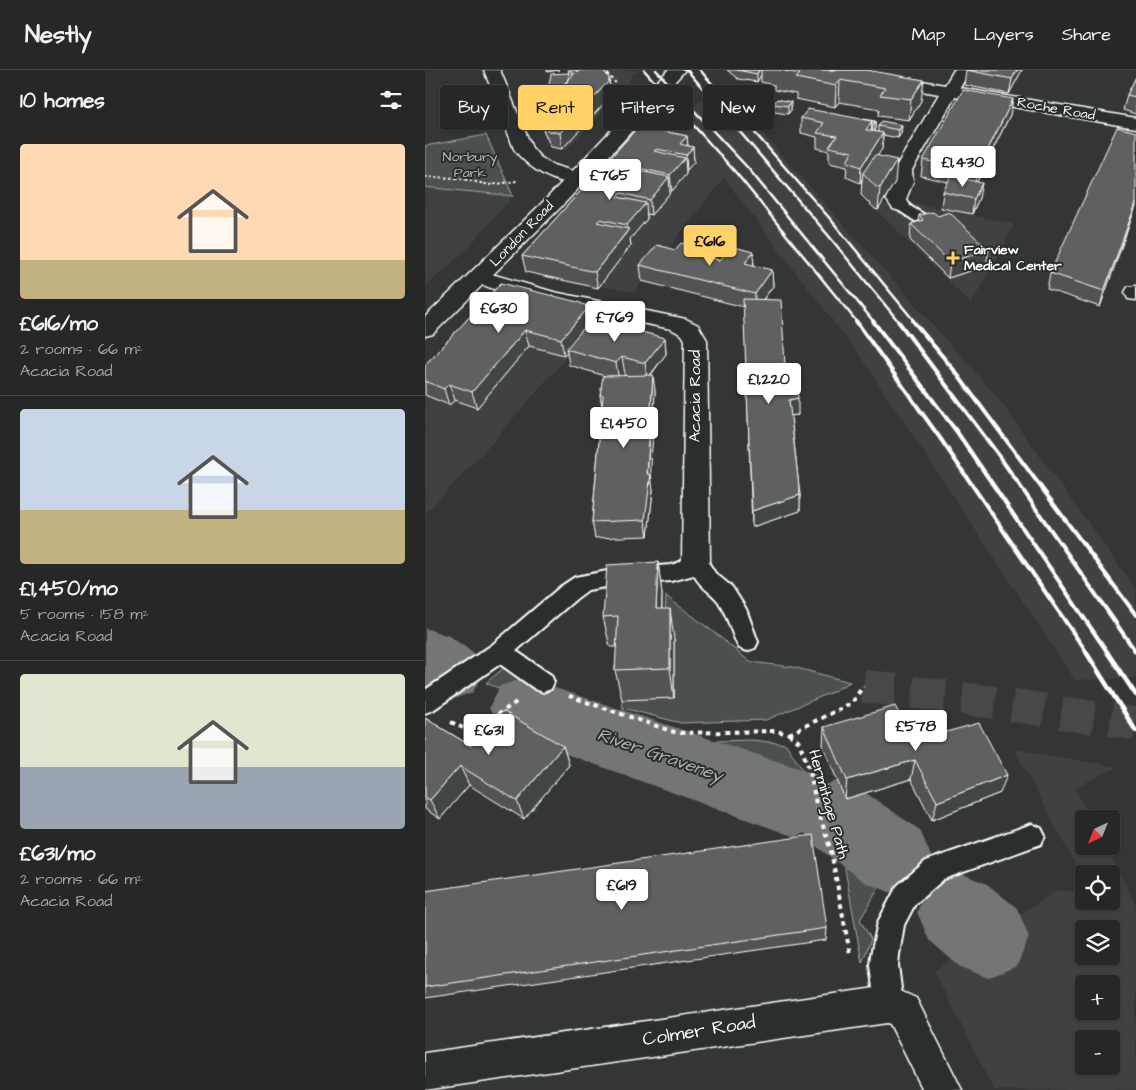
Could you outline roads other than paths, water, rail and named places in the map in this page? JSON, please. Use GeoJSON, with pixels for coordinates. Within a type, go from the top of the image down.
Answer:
{"type":"FeatureCollection","features":[{"type":"Feature","properties":{"kind":"main road"},"geometry":{"type":"LineString","coordinates":[[492,70],[523,150],[530,159],[545,169],[577,178]]}},
{"type":"Feature","properties":{"kind":"main road","name":"London Road"},"geometry":{"type":"LineString","coordinates":[[425,329],[481,277],[625,130],[677,70]]}},
{"type":"Feature","properties":{"kind":"main road","name":"Roche Road"},"geometry":{"type":"LineString","coordinates":[[829,70],[1136,123]]}},
{"type":"Feature","properties":{"kind":"main road"},"geometry":{"type":"LineString","coordinates":[[900,204],[896,199],[903,182],[903,170],[962,70]]}},
{"type":"Feature","properties":{"kind":"main road","name":"Acacia Road"},"geometry":{"type":"LineString","coordinates":[[481,277],[506,286],[581,304],[678,324],[690,330],[695,340],[696,560]]}},
{"type":"Feature","properties":{"kind":"main road"},"geometry":{"type":"LineString","coordinates":[[889,1004],[903,1011],[939,1081]]}},
{"type":"Feature","properties":{"kind":"main road","name":"Colmer Road"},"geometry":{"type":"LineString","coordinates":[[425,1072],[889,1004]]}},
{"type":"Feature","properties":{"kind":"lane"},"geometry":{"type":"LineString","coordinates":[[900,204],[920,218]]}},
{"type":"Feature","properties":{"kind":"lane"},"geometry":{"type":"LineString","coordinates":[[425,703],[500,652],[568,593],[583,583],[618,577],[671,573],[685,570],[696,560],[707,579],[723,593],[738,615],[747,642]]}},
{"type":"Feature","properties":{"kind":"lane"},"geometry":{"type":"LineString","coordinates":[[500,652],[543,682]]}},
{"type":"Feature","properties":{"kind":"lane"},"geometry":{"type":"LineString","coordinates":[[889,1004],[884,966],[885,955],[891,922],[906,895],[935,870],[1032,836]]}},
{"type":"Feature","properties":{"kind":"waterway","name":"River Graveney"},"geometry":{"type":"LineString","coordinates":[[425,656],[448,672]]}},
{"type":"Feature","properties":{"kind":"waterway","name":"River Graveney"},"geometry":{"type":"LineString","coordinates":[[525,708],[795,802]]}},
{"type":"Feature","properties":{"kind":"waterway","name":"River Graveney"},"geometry":{"type":"LineString","coordinates":[[836,816],[892,856]]}},
{"type":"Feature","properties":{"kind":"waterway","name":"River Graveney"},"geometry":{"type":"LineString","coordinates":[[958,912],[988,937]]}},
{"type":"Feature","properties":{"kind":"tunnel"},"geometry":{"type":"LineString","coordinates":[[863,686],[991,702],[1136,724]]}},
{"type":"Feature","properties":{"kind":"railway"},"geometry":{"type":"LineString","coordinates":[[644,70],[737,174],[857,322]]}},
{"type":"Feature","properties":{"kind":"railway"},"geometry":{"type":"LineString","coordinates":[[656,70],[747,167],[874,322]]}},
{"type":"Feature","properties":{"kind":"railway"},"geometry":{"type":"LineString","coordinates":[[687,70],[828,235],[899,322]]}},
{"type":"Feature","properties":{"kind":"railway"},"geometry":{"type":"LineString","coordinates":[[700,70],[832,221],[915,322]]}},
{"type":"Feature","properties":{"kind":"railway"},"geometry":{"type":"LineString","coordinates":[[856,321],[940,438],[1087,653]]}},
{"type":"Feature","properties":{"kind":"railway"},"geometry":{"type":"LineString","coordinates":[[873,321],[957,432],[1108,653]]}},
{"type":"Feature","properties":{"kind":"railway"},"geometry":{"type":"LineString","coordinates":[[898,321],[997,453],[1136,652]]}},
{"type":"Feature","properties":{"kind":"railway"},"geometry":{"type":"LineString","coordinates":[[913,321],[954,370],[1136,615]]}},
{"type":"Feature","properties":{"kind":"railway"},"geometry":{"type":"LineString","coordinates":[[1086,652],[1136,731]]}},
{"type":"Feature","properties":{"kind":"railway"},"geometry":{"type":"LineString","coordinates":[[1107,652],[1136,695]]}},
{"type":"Feature","properties":{"kind":"place","name":"Fairview Medical Center"},"geometry":{"type":"Point","coordinates":[953,258]}},
{"type":"Feature","properties":{"kind":"park label","name":"Norbury Park"},"geometry":{"type":"Point","coordinates":[470,165]}}]}
